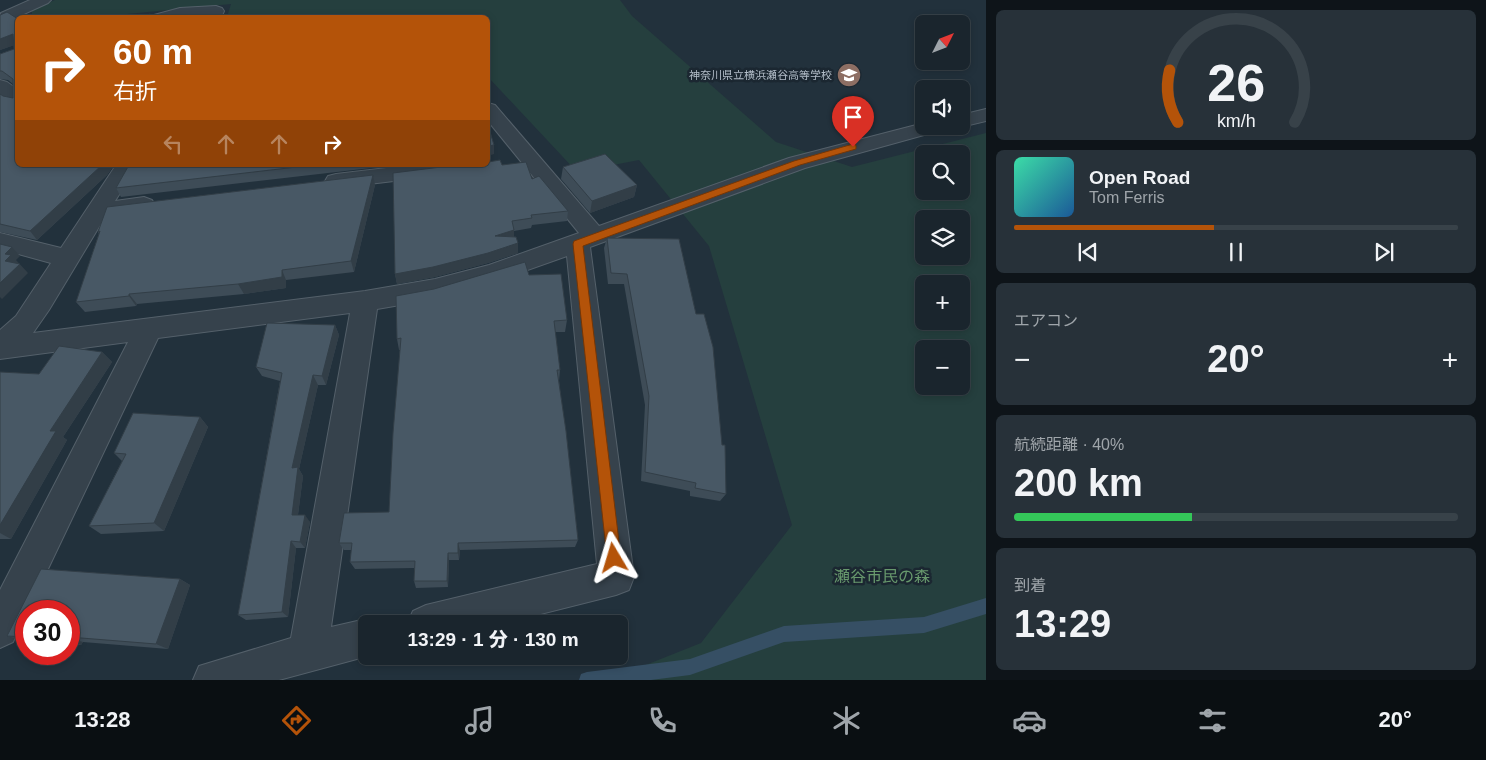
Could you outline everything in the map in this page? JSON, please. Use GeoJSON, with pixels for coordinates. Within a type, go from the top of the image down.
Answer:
{"type":"FeatureCollection","features":[{"type":"Feature","properties":{"kind":"street"},"geometry":{"type":"LineString","coordinates":[[8,16],[43,0]]}},
{"type":"Feature","properties":{"kind":"street"},"geometry":{"type":"LineString","coordinates":[[172,15],[216,11],[214,15]]}},
{"type":"Feature","properties":{"kind":"street"},"geometry":{"type":"LineString","coordinates":[[0,86],[15,98]]}},
{"type":"Feature","properties":{"kind":"street"},"geometry":{"type":"LineString","coordinates":[[463,615],[616,578],[586,240],[517,159],[490,112]]}},
{"type":"Feature","properties":{"kind":"street"},"geometry":{"type":"LineString","coordinates":[[970,118],[986,115]]}},
{"type":"Feature","properties":{"kind":"street"},"geometry":{"type":"LineString","coordinates":[[0,347],[148,330],[435,289],[494,273],[797,163],[915,131]]}},
{"type":"Feature","properties":{"kind":"street"},"geometry":{"type":"LineString","coordinates":[[0,347],[26,323],[40,303],[126,167]]}},
{"type":"Feature","properties":{"kind":"street"},"geometry":{"type":"LineString","coordinates":[[312,184],[452,167]]}},
{"type":"Feature","properties":{"kind":"street"},"geometry":{"type":"LineString","coordinates":[[98,210],[166,202]]}},
{"type":"Feature","properties":{"kind":"street"},"geometry":{"type":"LineString","coordinates":[[0,241],[67,258]]}},
{"type":"Feature","properties":{"kind":"street"},"geometry":{"type":"LineString","coordinates":[[308,652],[365,300]]}},
{"type":"Feature","properties":{"kind":"street"},"geometry":{"type":"LineString","coordinates":[[0,629],[148,330]]}},
{"type":"Feature","properties":{"kind":"street"},"geometry":{"type":"LineString","coordinates":[[213,680],[308,652],[358,640]]}},
{"type":"Feature","properties":{"kind":"green space","name":"瀬谷市民の森"},"geometry":{"type":"Polygon","coordinates":[[[55,0],[620,0],[632,16],[776,142],[852,167],[915,151],[915,200],[970,200],[970,145],[939,145],[986,133],[986,680],[608,680],[701,643],[792,525],[709,246],[639,160],[577,172],[490,79],[490,15],[228,15],[231,4],[117,15],[32,14],[32,10],[55,0]]]}},
{"type":"Feature","properties":{"kind":"building"},"geometry":{"type":"Polygon","coordinates":[[[7,12],[15,17],[15,167],[100,167],[30,231],[0,224],[0,94],[13,98],[13,79],[0,71],[0,54],[14,49],[13,34],[0,39],[0,15],[7,12]]]}},
{"type":"Feature","properties":{"kind":"building"},"geometry":{"type":"Polygon","coordinates":[[[490,132],[494,145],[490,146],[490,132]]]}},
{"type":"Feature","properties":{"kind":"building"},"geometry":{"type":"Polygon","coordinates":[[[605,154],[637,185],[592,201],[563,167],[605,154]]]}},
{"type":"Feature","properties":{"kind":"building"},"geometry":{"type":"Polygon","coordinates":[[[500,160],[502,165],[526,162],[532,179],[539,176],[568,211],[531,215],[532,218],[512,221],[514,230],[495,236],[516,237],[518,243],[433,267],[395,274],[393,173],[441,167],[490,167],[490,162],[500,160]]]}},
{"type":"Feature","properties":{"kind":"building"},"geometry":{"type":"Polygon","coordinates":[[[128,167],[297,167],[116,188],[128,167]]]}},
{"type":"Feature","properties":{"kind":"building"},"geometry":{"type":"Polygon","coordinates":[[[373,175],[351,261],[282,270],[282,277],[238,284],[129,294],[129,296],[76,302],[107,207],[373,175]]]}},
{"type":"Feature","properties":{"kind":"building"},"geometry":{"type":"Polygon","coordinates":[[[607,238],[679,239],[696,314],[704,314],[713,347],[722,445],[725,445],[726,494],[695,488],[696,483],[645,472],[649,396],[627,274],[611,273],[607,238]]]}},
{"type":"Feature","properties":{"kind":"building"},"geometry":{"type":"Polygon","coordinates":[[[0,244],[12,247],[5,254],[11,255],[5,261],[20,264],[0,283],[0,244]]]}},
{"type":"Feature","properties":{"kind":"building"},"geometry":{"type":"Polygon","coordinates":[[[525,262],[529,275],[561,274],[567,320],[554,321],[560,370],[557,370],[578,540],[458,543],[458,553],[448,553],[447,581],[414,581],[415,561],[350,562],[352,543],[339,543],[344,513],[389,512],[401,338],[397,339],[396,296],[434,289],[525,262]]]}},
{"type":"Feature","properties":{"kind":"building"},"geometry":{"type":"Polygon","coordinates":[[[267,323],[335,325],[322,376],[313,375],[292,468],[298,467],[292,515],[305,515],[300,542],[291,541],[282,612],[238,615],[282,373],[256,367],[267,323]]]}},
{"type":"Feature","properties":{"kind":"building"},"geometry":{"type":"Polygon","coordinates":[[[59,346],[102,352],[50,431],[56,431],[0,525],[0,372],[39,374],[59,346]]]}},
{"type":"Feature","properties":{"kind":"building"},"geometry":{"type":"Polygon","coordinates":[[[133,413],[200,417],[154,523],[89,526],[126,454],[114,453],[133,413]]]}},
{"type":"Feature","properties":{"kind":"building"},"geometry":{"type":"Polygon","coordinates":[[[41,569],[180,579],[156,644],[80,638],[80,600],[25,600],[41,569]]]}},
{"type":"Feature","properties":{"kind":"building"},"geometry":{"type":"Polygon","coordinates":[[[15,620],[15,636],[7,636],[15,620]]]}},
{"type":"Feature","properties":{"kind":"waterway"},"geometry":{"type":"LineString","coordinates":[[587,680],[690,667],[784,634],[924,625],[986,606]]}},
{"type":"Feature","properties":{"kind":"place","name":"神奈川県立横浜瀬谷高等学校"},"geometry":{"type":"Point","coordinates":[849,75]}},
{"type":"Feature","properties":{"kind":"route"},"geometry":{"type":"LineString","coordinates":[[614,558],[578,244],[797,163],[853,147]]}}]}
